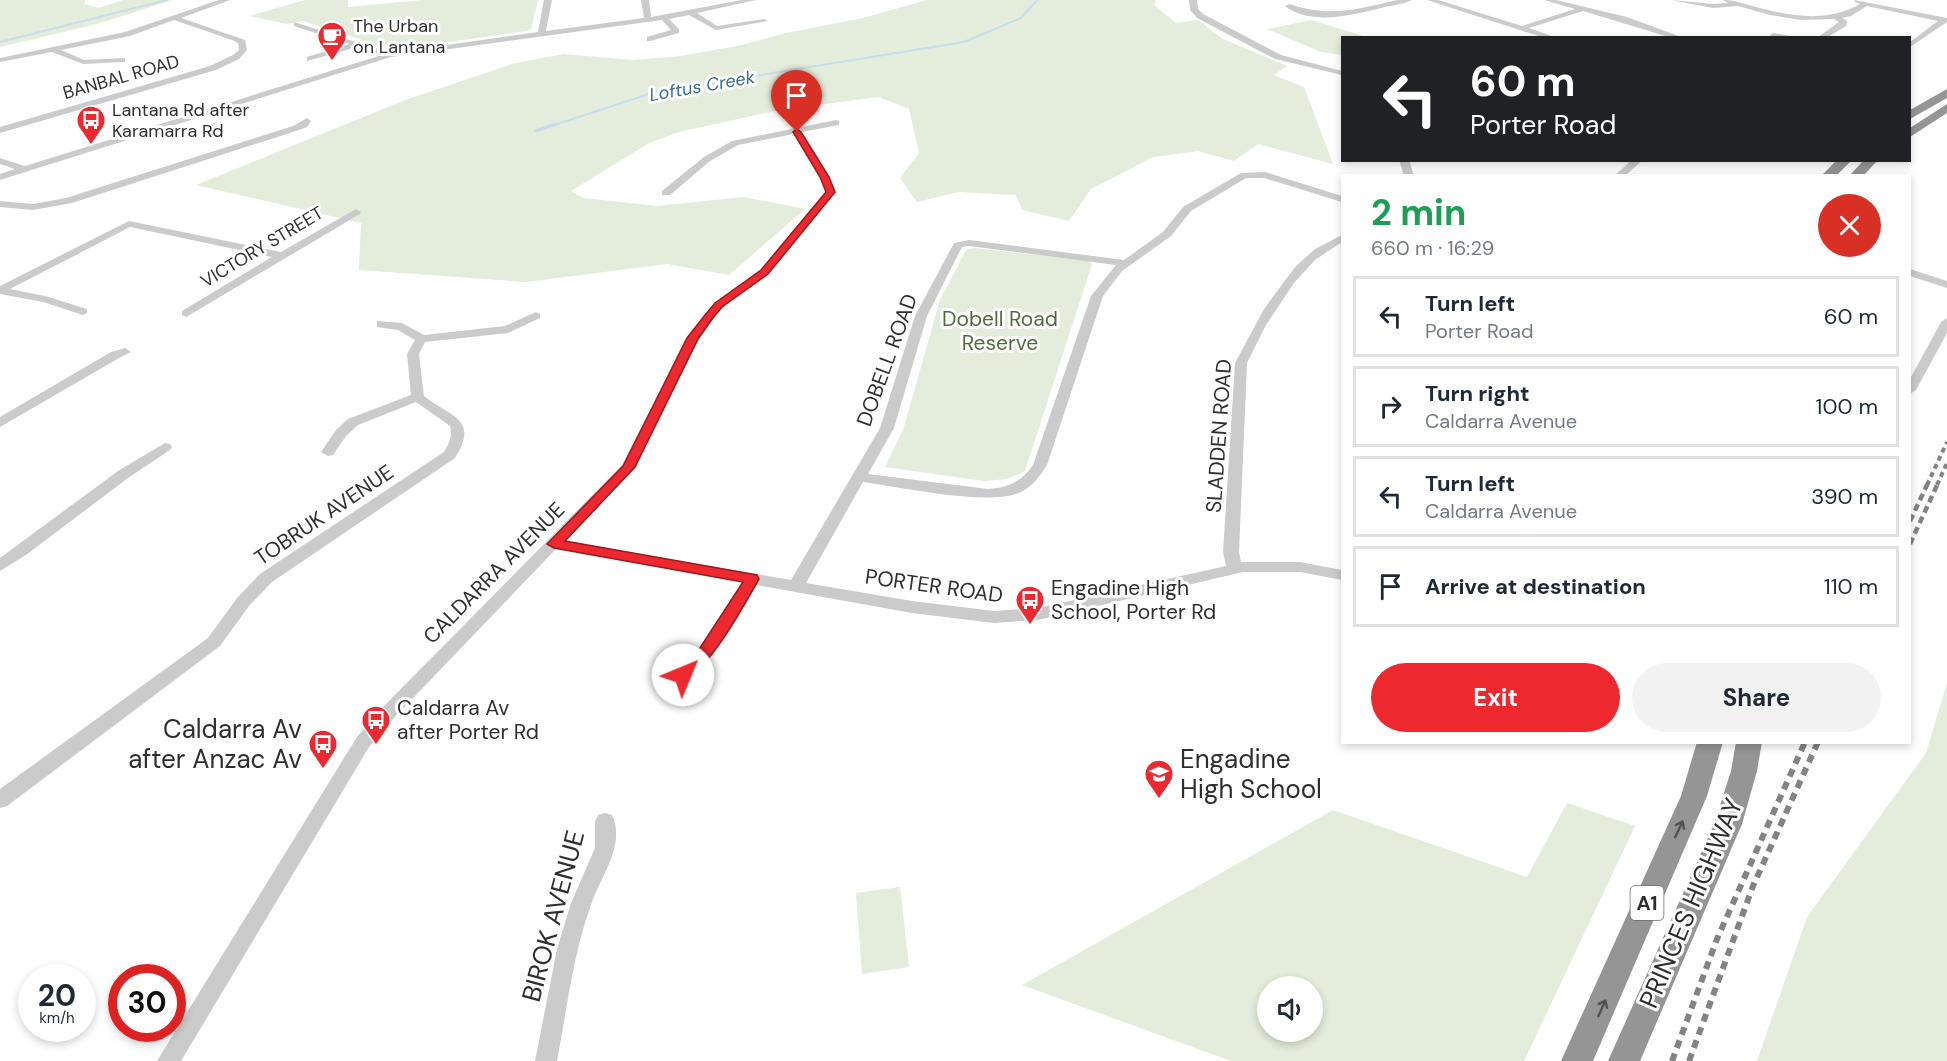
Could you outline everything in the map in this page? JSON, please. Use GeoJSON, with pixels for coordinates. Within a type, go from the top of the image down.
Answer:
{"type":"FeatureCollection","features":[{"type":"Feature","properties":{"kind":"highway"},"geometry":{"type":"LineString","coordinates":[[1911,114],[1947,93]]}},
{"type":"Feature","properties":{"kind":"highway"},"geometry":{"type":"LineString","coordinates":[[1911,122],[1930,110],[1947,107]]}},
{"type":"Feature","properties":{"kind":"highway"},"geometry":{"type":"LineString","coordinates":[[1911,131],[1947,107]]}},
{"type":"Feature","properties":{"kind":"highway"},"geometry":{"type":"LineString","coordinates":[[1829,174],[1844,162]]}},
{"type":"Feature","properties":{"kind":"highway"},"geometry":{"type":"LineString","coordinates":[[1857,174],[1870,162]]}},
{"type":"Feature","properties":{"kind":"highway","name":"PRINCES HIGHWAY"},"geometry":{"type":"LineString","coordinates":[[1577,1061],[1694,796],[1709,744]]}},
{"type":"Feature","properties":{"kind":"highway","name":"PRINCES HIGHWAY"},"geometry":{"type":"LineString","coordinates":[[1624,1061],[1728,824],[1742,779],[1749,744]]}},
{"type":"Feature","properties":{"kind":"street"},"geometry":{"type":"LineString","coordinates":[[0,60],[127,34],[226,0]]}},
{"type":"Feature","properties":{"kind":"street"},"geometry":{"type":"LineString","coordinates":[[542,33],[548,0]]}},
{"type":"Feature","properties":{"kind":"street"},"geometry":{"type":"LineString","coordinates":[[645,0],[648,20]]}},
{"type":"Feature","properties":{"kind":"street"},"geometry":{"type":"LineString","coordinates":[[0,177],[390,55],[664,18],[752,0]]}},
{"type":"Feature","properties":{"kind":"street"},"geometry":{"type":"LineString","coordinates":[[1192,0],[1194,10],[1200,16],[1258,48],[1290,61],[1341,73]]}},
{"type":"Feature","properties":{"kind":"street"},"geometry":{"type":"LineString","coordinates":[[1289,6],[1311,14],[1335,14],[1408,0]]}},
{"type":"Feature","properties":{"kind":"street"},"geometry":{"type":"LineString","coordinates":[[1431,0],[1548,36]]}},
{"type":"Feature","properties":{"kind":"street"},"geometry":{"type":"LineString","coordinates":[[1548,0],[1624,19],[1675,36]]}},
{"type":"Feature","properties":{"kind":"street"},"geometry":{"type":"LineString","coordinates":[[1675,0],[1713,6],[1738,4]]}},
{"type":"Feature","properties":{"kind":"street"},"geometry":{"type":"LineString","coordinates":[[1727,0],[1791,16],[1834,17],[1850,14],[1866,4]]}},
{"type":"Feature","properties":{"kind":"street"},"geometry":{"type":"LineString","coordinates":[[1855,0],[1943,20]]}},
{"type":"Feature","properties":{"kind":"street"},"geometry":{"type":"LineString","coordinates":[[1522,28],[1582,9]]}},
{"type":"Feature","properties":{"kind":"street"},"geometry":{"type":"LineString","coordinates":[[691,13],[716,28],[764,21]]}},
{"type":"Feature","properties":{"kind":"street"},"geometry":{"type":"LineString","coordinates":[[1823,36],[1843,24],[1843,21],[1834,17]]}},
{"type":"Feature","properties":{"kind":"street","name":"BANBAL ROAD"},"geometry":{"type":"LineString","coordinates":[[0,130],[213,68],[241,53],[244,45],[235,38],[175,18]]}},
{"type":"Feature","properties":{"kind":"street"},"geometry":{"type":"LineString","coordinates":[[650,39],[676,32],[664,18]]}},
{"type":"Feature","properties":{"kind":"street"},"geometry":{"type":"LineString","coordinates":[[1911,44],[1943,20]]}},
{"type":"Feature","properties":{"kind":"street"},"geometry":{"type":"LineString","coordinates":[[297,24],[390,55]]}},
{"type":"Feature","properties":{"kind":"street"},"geometry":{"type":"LineString","coordinates":[[1774,35],[1778,36]]}},
{"type":"Feature","properties":{"kind":"street"},"geometry":{"type":"LineString","coordinates":[[309,58],[357,44]]}},
{"type":"Feature","properties":{"kind":"street"},"geometry":{"type":"LineString","coordinates":[[55,50],[83,62],[122,60]]}},
{"type":"Feature","properties":{"kind":"street"},"geometry":{"type":"LineString","coordinates":[[0,204],[33,207],[68,201],[296,128],[307,121]]}},
{"type":"Feature","properties":{"kind":"street"},"geometry":{"type":"LineString","coordinates":[[666,193],[692,169],[722,149],[735,144],[836,123]]}},
{"type":"Feature","properties":{"kind":"street","name":"CALDARRA AVENUE"},"geometry":{"type":"LineString","coordinates":[[168,1061],[363,742],[387,714],[628,467],[693,338],[719,305],[764,272],[831,192],[825,177],[797,132]]}},
{"type":"Feature","properties":{"kind":"street"},"geometry":{"type":"LineString","coordinates":[[0,161],[24,170]]}},
{"type":"Feature","properties":{"kind":"street"},"geometry":{"type":"LineString","coordinates":[[1621,174],[1636,162]]}},
{"type":"Feature","properties":{"kind":"street"},"geometry":{"type":"LineString","coordinates":[[858,477],[988,494],[1010,491],[1030,481],[1040,465],[1097,296],[1125,263],[1167,234],[1187,209],[1244,175],[1265,175],[1341,199]]}},
{"type":"Feature","properties":{"kind":"street","name":"VICTORY STREET"},"geometry":{"type":"LineString","coordinates":[[186,313],[356,212]]}},
{"type":"Feature","properties":{"kind":"street"},"geometry":{"type":"LineString","coordinates":[[0,300],[4,292],[129,224],[283,256]]}},
{"type":"Feature","properties":{"kind":"street","name":"DOBELL ROAD"},"geometry":{"type":"LineString","coordinates":[[796,586],[886,428],[928,299],[963,237],[1125,263]]}},
{"type":"Feature","properties":{"kind":"street","name":"SLADDEN ROAD"},"geometry":{"type":"LineString","coordinates":[[1234,568],[1231,552],[1241,363],[1251,341],[1300,268],[1316,253],[1341,239]]}},
{"type":"Feature","properties":{"kind":"street"},"geometry":{"type":"LineString","coordinates":[[1911,272],[1947,285]]}},
{"type":"Feature","properties":{"kind":"street"},"geometry":{"type":"LineString","coordinates":[[4,292],[45,299],[83,311]]}},
{"type":"Feature","properties":{"kind":"street"},"geometry":{"type":"LineString","coordinates":[[381,324],[395,324],[408,329],[421,339],[508,329],[536,316]]}},
{"type":"Feature","properties":{"kind":"street"},"geometry":{"type":"LineString","coordinates":[[1911,388],[1947,321]]}},
{"type":"Feature","properties":{"kind":"street"},"geometry":{"type":"LineString","coordinates":[[328,452],[341,433],[353,422],[418,397],[413,354],[421,339]]}},
{"type":"Feature","properties":{"kind":"street"},"geometry":{"type":"LineString","coordinates":[[0,423],[115,355],[125,352]]}},
{"type":"Feature","properties":{"kind":"street","name":"TOBRUK AVENUE"},"geometry":{"type":"LineString","coordinates":[[0,800],[214,642],[243,602],[266,578],[450,455],[460,435],[458,426],[451,417],[434,409],[418,397]]}},
{"type":"Feature","properties":{"kind":"street"},"geometry":{"type":"LineString","coordinates":[[0,566],[139,463],[165,447]]}},
{"type":"Feature","properties":{"kind":"street","name":"PORTER ROAD"},"geometry":{"type":"LineString","coordinates":[[554,544],[956,614],[1016,617],[1038,614],[1234,568],[1282,566],[1341,575]]}},
{"type":"Feature","properties":{"kind":"street"},"geometry":{"type":"LineString","coordinates":[[683,675],[704,655],[752,579]]}},
{"type":"Feature","properties":{"kind":"street","name":"BIROK AVENUE"},"geometry":{"type":"LineString","coordinates":[[546,1061],[573,931],[581,903],[605,848],[605,821]]}},
{"type":"Feature","properties":{"kind":"green space"},"geometry":{"type":"Polygon","coordinates":[[[0,0],[85,0],[84,4],[99,8],[123,0],[173,0],[97,24],[0,47],[0,0]]]}},
{"type":"Feature","properties":{"kind":"green space"},"geometry":{"type":"Polygon","coordinates":[[[305,0],[348,0],[348,7],[423,0],[538,0],[531,29],[526,31],[393,50],[303,21],[287,24],[250,16],[305,0]]]}},
{"type":"Feature","properties":{"kind":"green space"},"geometry":{"type":"Polygon","coordinates":[[[927,0],[1156,0],[1154,5],[1176,23],[1198,20],[1221,38],[1287,66],[1274,75],[1304,87],[1333,164],[1258,144],[1234,161],[1198,151],[1153,157],[1091,189],[1069,221],[1022,210],[1016,195],[958,192],[917,202],[900,178],[919,153],[909,109],[879,97],[779,110],[679,132],[649,143],[571,191],[583,198],[657,206],[744,197],[805,209],[729,275],[667,264],[526,282],[359,270],[361,223],[196,185],[408,99],[512,64],[563,54],[634,60],[681,56],[863,18],[927,0]]]}},
{"type":"Feature","properties":{"kind":"green space"},"geometry":{"type":"Polygon","coordinates":[[[1312,20],[1363,36],[1341,36],[1341,55],[1321,52],[1267,29],[1312,20]]]}},
{"type":"Feature","properties":{"kind":"green space","name":"Dobell Road Reserve"},"geometry":{"type":"Polygon","coordinates":[[[974,248],[1089,261],[1092,264],[1025,471],[1007,479],[984,481],[885,467],[903,430],[940,300],[966,250],[974,248]]]}},
{"type":"Feature","properties":{"kind":"green space"},"geometry":{"type":"Polygon","coordinates":[[[1947,683],[1947,1061],[1757,1061],[1807,917],[1926,753],[1947,683]]]}},
{"type":"Feature","properties":{"kind":"green space"},"geometry":{"type":"Polygon","coordinates":[[[1567,803],[1635,826],[1524,1061],[1231,1061],[1022,985],[1333,810],[1527,877],[1567,803]]]}},
{"type":"Feature","properties":{"kind":"green space"},"geometry":{"type":"Polygon","coordinates":[[[900,887],[909,967],[862,974],[856,893],[900,887]]]}},
{"type":"Feature","properties":{"kind":"waterway"},"geometry":{"type":"LineString","coordinates":[[0,42],[167,0]]}},
{"type":"Feature","properties":{"kind":"waterway","name":"Loftus Creek"},"geometry":{"type":"LineString","coordinates":[[551,126],[655,92],[964,42],[1021,18],[1037,0]]}},
{"type":"Feature","properties":{"kind":"waterway","name":"Loftus Creek"},"geometry":{"type":"LineString","coordinates":[[536,131],[555,124]]}},
{"type":"Feature","properties":{"kind":"railway"},"geometry":{"type":"LineString","coordinates":[[1927,485],[1947,442]]}},
{"type":"Feature","properties":{"kind":"railway"},"geometry":{"type":"LineString","coordinates":[[1937,485],[1947,463]]}},
{"type":"Feature","properties":{"kind":"railway"},"geometry":{"type":"LineString","coordinates":[[1911,519],[1928,483]]}},
{"type":"Feature","properties":{"kind":"railway"},"geometry":{"type":"LineString","coordinates":[[1911,542],[1938,483]]}},
{"type":"Feature","properties":{"kind":"railway"},"geometry":{"type":"LineString","coordinates":[[1672,1061],[1717,939],[1804,744]]}},
{"type":"Feature","properties":{"kind":"railway"},"geometry":{"type":"LineString","coordinates":[[1689,1061],[1753,886],[1817,744]]}},
{"type":"Feature","properties":{"kind":"place","name":"The Urban on Lantana"},"geometry":{"type":"Point","coordinates":[332,62]}},
{"type":"Feature","properties":{"kind":"place","name":"Lantana Rd after Karamarra Rd"},"geometry":{"type":"Point","coordinates":[91,146]}},
{"type":"Feature","properties":{"kind":"place","name":"Engadine High School, Porter Rd"},"geometry":{"type":"Point","coordinates":[1030,626]}},
{"type":"Feature","properties":{"kind":"place","name":"Caldarra Av after Porter Rd"},"geometry":{"type":"Point","coordinates":[376,746]}},
{"type":"Feature","properties":{"kind":"place","name":"Caldarra Av after Anzac Av"},"geometry":{"type":"Point","coordinates":[323,770]}},
{"type":"Feature","properties":{"kind":"place","name":"Engadine High School"},"geometry":{"type":"Point","coordinates":[1159,800]}},
{"type":"Feature","properties":{"kind":"route"},"geometry":{"type":"LineString","coordinates":[[683,675],[704,655],[752,579],[554,544],[628,467],[646,436],[693,338],[709,317],[719,305],[764,272],[831,192],[825,177],[797,132]]}}]}
